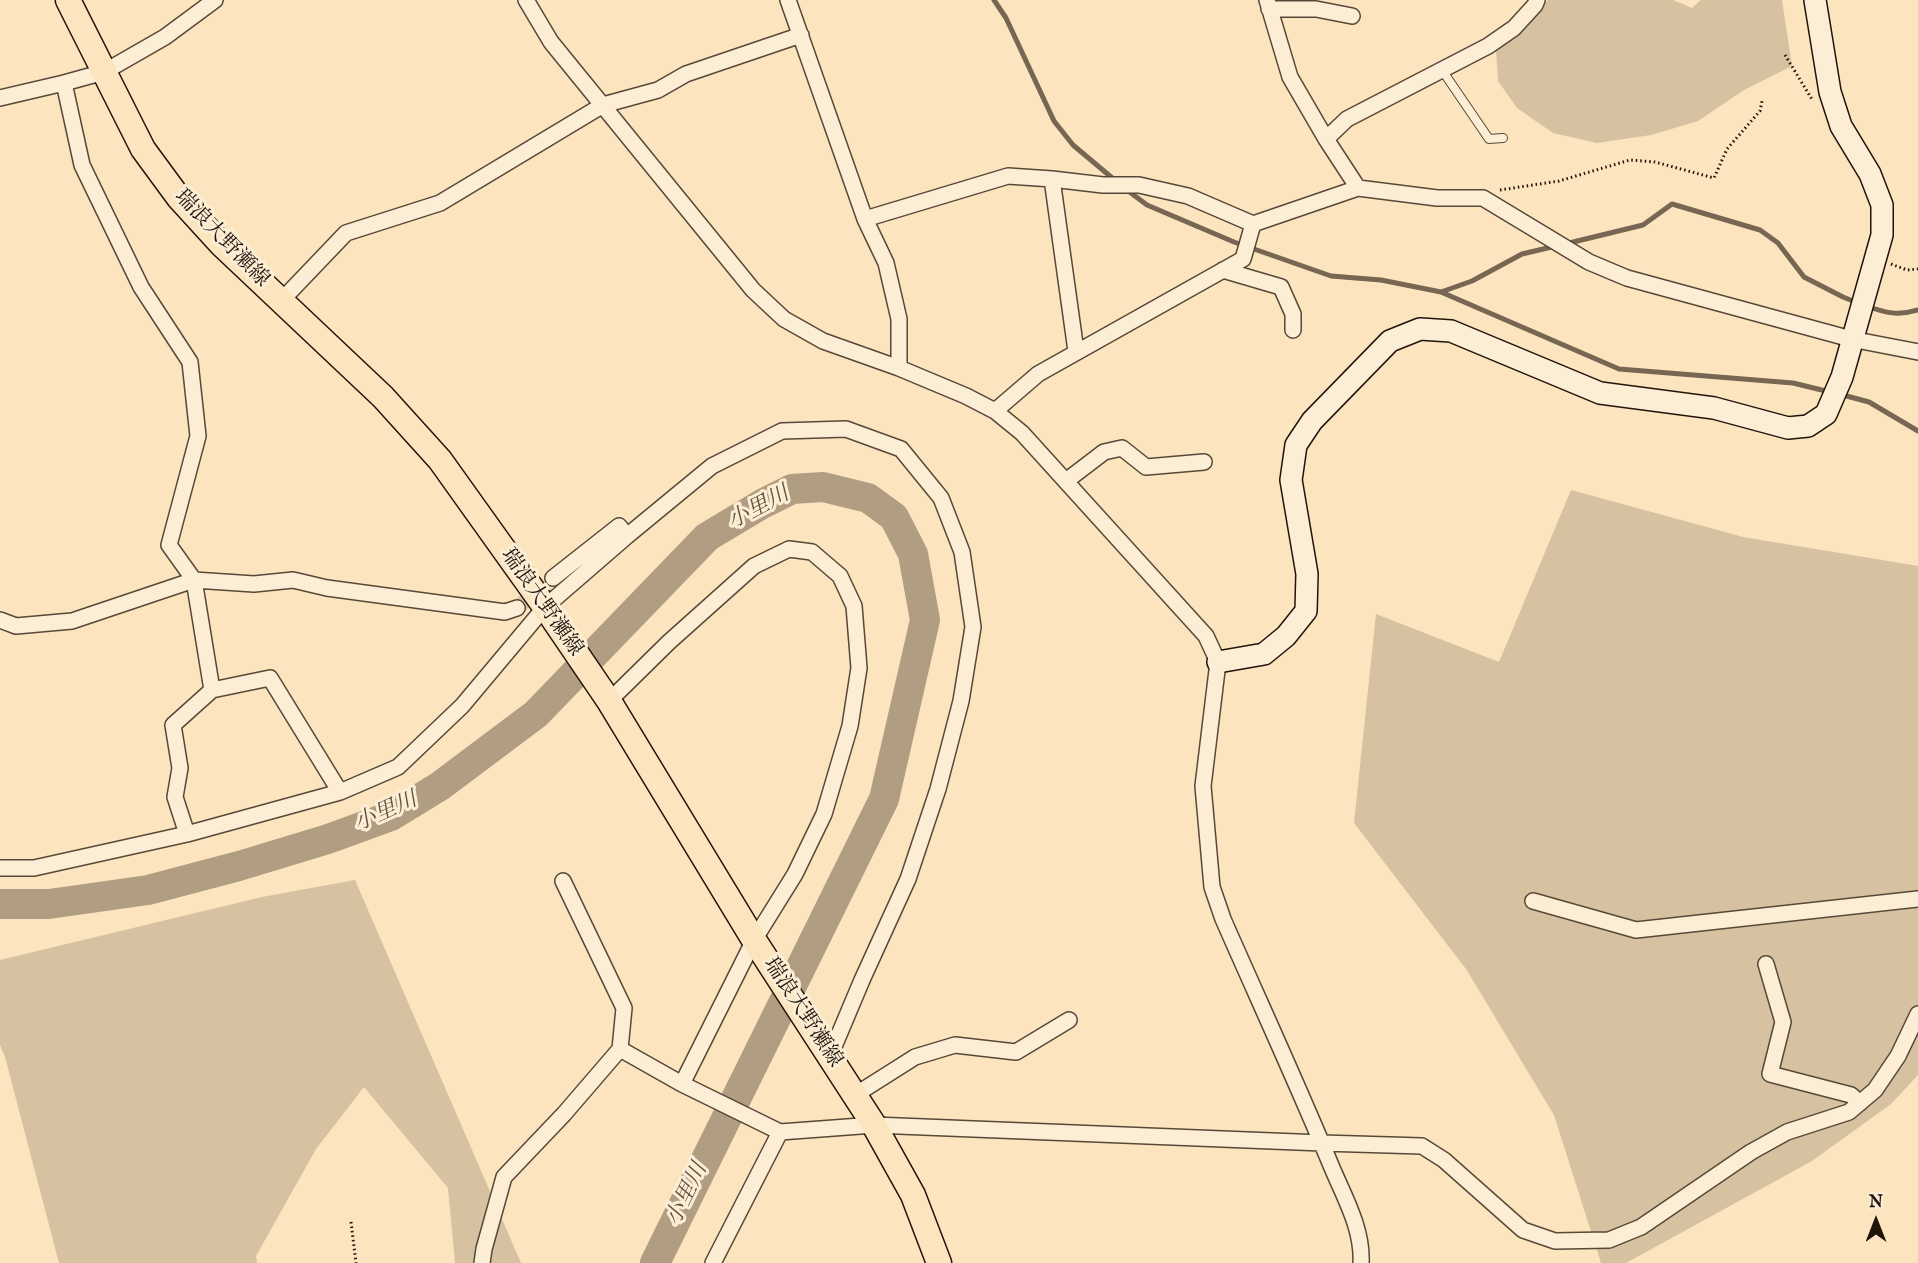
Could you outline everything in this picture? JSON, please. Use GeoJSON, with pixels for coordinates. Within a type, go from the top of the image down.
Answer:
{"type":"FeatureCollection","features":[{"type":"Feature","properties":{"kind":"main road","name":"瑞浪大野瀬線"},"geometry":{"type":"LineString","coordinates":[[68,0],[143,149],[179,198],[221,244],[383,397],[440,460],[549,613],[603,692],[757,945],[874,1125],[914,1195],[939,1263]]}},
{"type":"Feature","properties":{"kind":"street"},"geometry":{"type":"LineString","coordinates":[[0,98],[104,72],[165,37],[214,0]]}},
{"type":"Feature","properties":{"kind":"street"},"geometry":{"type":"LineString","coordinates":[[526,0],[551,42],[753,290],[784,319],[823,341],[899,368],[966,396],[995,411],[1022,433],[1206,636],[1218,662],[1203,786],[1212,887],[1223,920],[1322,1143],[1357,1228],[1362,1252],[1361,1263]]}},
{"type":"Feature","properties":{"kind":"street"},"geometry":{"type":"LineString","coordinates":[[788,0],[865,219],[886,263],[899,319],[899,368]]}},
{"type":"Feature","properties":{"kind":"street"},"geometry":{"type":"LineString","coordinates":[[1326,139],[1347,119],[1488,46],[1514,28],[1537,0]]}},
{"type":"Feature","properties":{"kind":"street"},"geometry":{"type":"LineString","coordinates":[[1218,662],[1264,654],[1286,636],[1306,611],[1307,574],[1291,480],[1296,445],[1311,421],[1390,341],[1420,329],[1451,331],[1600,393],[1714,408],[1788,428],[1808,426],[1826,414],[1842,377],[1882,235],[1882,205],[1870,174],[1841,126],[1830,92],[1815,0]]}},
{"type":"Feature","properties":{"kind":"street"},"geometry":{"type":"LineString","coordinates":[[1352,16],[1316,9],[1268,5],[1290,77],[1358,188]]}},
{"type":"Feature","properties":{"kind":"street"},"geometry":{"type":"LineString","coordinates":[[281,301],[346,233],[440,203],[603,105],[658,90],[686,74],[801,35]]}},
{"type":"Feature","properties":{"kind":"street"},"geometry":{"type":"LineString","coordinates":[[64,83],[82,165],[141,287],[190,362],[198,436],[169,545],[194,580],[212,690]]}},
{"type":"Feature","properties":{"kind":"street"},"geometry":{"type":"LineString","coordinates":[[865,219],[1008,176],[1052,178],[1103,185],[1139,185],[1188,196],[1253,224],[1358,188],[1437,198],[1483,198],[1589,262],[1627,278],[1851,339],[1918,352]]}},
{"type":"Feature","properties":{"kind":"street"},"geometry":{"type":"LineString","coordinates":[[1052,178],[1077,351]]}},
{"type":"Feature","properties":{"kind":"street"},"geometry":{"type":"LineString","coordinates":[[995,411],[1038,374],[1243,259],[1253,224]]}},
{"type":"Feature","properties":{"kind":"street"},"geometry":{"type":"LineString","coordinates":[[1223,270],[1281,287],[1293,314],[1293,330]]}},
{"type":"Feature","properties":{"kind":"street"},"geometry":{"type":"LineString","coordinates":[[0,868],[34,867],[187,834],[340,792],[398,767],[462,706],[549,613],[627,536],[712,466],[782,431],[846,429],[901,449],[941,498],[962,552],[973,627],[961,701],[938,789],[908,879],[827,1050]]}},
{"type":"Feature","properties":{"kind":"street"},"geometry":{"type":"LineString","coordinates":[[1066,481],[1104,452],[1122,448],[1146,467],[1204,462]]}},
{"type":"Feature","properties":{"kind":"street"},"geometry":{"type":"LineString","coordinates":[[553,578],[619,526],[627,536]]}},
{"type":"Feature","properties":{"kind":"street"},"geometry":{"type":"LineString","coordinates":[[603,692],[669,642],[754,566],[789,549],[812,552],[840,576],[854,606],[859,668],[850,726],[824,814],[795,874],[682,1084]]}},
{"type":"Feature","properties":{"kind":"street"},"geometry":{"type":"LineString","coordinates":[[0,620],[16,626],[72,621],[194,580],[254,584],[293,580],[327,588],[505,612],[517,608]]}},
{"type":"Feature","properties":{"kind":"street"},"geometry":{"type":"LineString","coordinates":[[187,834],[175,796],[180,768],[173,725],[212,690],[270,678],[340,792]]}},
{"type":"Feature","properties":{"kind":"street"},"geometry":{"type":"LineString","coordinates":[[482,1263],[504,1177],[564,1114],[620,1049],[624,1008],[562,880]]}},
{"type":"Feature","properties":{"kind":"street"},"geometry":{"type":"LineString","coordinates":[[1533,902],[1636,930],[1918,899]]}},
{"type":"Feature","properties":{"kind":"street"},"geometry":{"type":"LineString","coordinates":[[1766,964],[1783,1022],[1770,1074],[1851,1095],[1860,1103]]}},
{"type":"Feature","properties":{"kind":"street"},"geometry":{"type":"LineString","coordinates":[[620,1049],[682,1084],[780,1131],[874,1125],[1422,1146],[1444,1160],[1523,1230],[1555,1241],[1609,1240],[1641,1227],[1751,1152],[1787,1131],[1849,1112],[1875,1090],[1898,1056],[1918,1017]]}},
{"type":"Feature","properties":{"kind":"street"},"geometry":{"type":"LineString","coordinates":[[855,1095],[915,1057],[955,1044],[1016,1052],[1069,1020]]}},
{"type":"Feature","properties":{"kind":"street"},"geometry":{"type":"LineString","coordinates":[[713,1263],[780,1131]]}},
{"type":"Feature","properties":{"kind":"lane"},"geometry":{"type":"LineString","coordinates":[[1442,70],[1489,139],[1503,138]]}},
{"type":"Feature","properties":{"kind":"path"},"geometry":{"type":"LineString","coordinates":[[1785,55],[1815,104]]}},
{"type":"Feature","properties":{"kind":"path"},"geometry":{"type":"LineString","coordinates":[[1483,198],[1490,191],[1559,181],[1630,160],[1655,162],[1714,178],[1727,149],[1760,111],[1762,101]]}},
{"type":"Feature","properties":{"kind":"path"},"geometry":{"type":"LineString","coordinates":[[1875,258],[1907,270],[1918,269]]}},
{"type":"Feature","properties":{"kind":"path"},"geometry":{"type":"LineString","coordinates":[[351,1222],[356,1263]]}},
{"type":"Feature","properties":{"kind":"shaded area"},"geometry":{"type":"Polygon","coordinates":[[[1548,0],[1673,0],[1692,8],[1701,0],[1782,0],[1792,66],[1744,90],[1698,121],[1651,135],[1597,143],[1553,133],[1517,108],[1498,81],[1496,50],[1521,31],[1548,0]]]}},
{"type":"Feature","properties":{"kind":"shaded area"},"geometry":{"type":"Polygon","coordinates":[[[1571,490],[1743,537],[1918,566],[1918,1075],[1891,1104],[1812,1161],[1626,1263],[1601,1263],[1554,1115],[1466,969],[1354,823],[1376,614],[1499,662],[1571,490]]]}},
{"type":"Feature","properties":{"kind":"shaded area"},"geometry":{"type":"Polygon","coordinates":[[[355,880],[521,1263],[455,1263],[448,1188],[364,1087],[316,1149],[256,1256],[257,1263],[59,1263],[0,1045],[0,960],[262,897],[355,880]]]}},
{"type":"Feature","properties":{"kind":"waterway"},"geometry":{"type":"LineString","coordinates":[[994,0],[1006,18],[1054,121],[1073,145],[1117,182]]}},
{"type":"Feature","properties":{"kind":"waterway"},"geometry":{"type":"LineString","coordinates":[[1127,190],[1147,205],[1234,242],[1331,276],[1381,280],[1441,292],[1619,369],[1793,383],[1830,392]]}},
{"type":"Feature","properties":{"kind":"waterway"},"geometry":{"type":"LineString","coordinates":[[1565,244],[1643,225],[1672,204],[1760,230],[1778,243],[1804,277],[1858,303]]}},
{"type":"Feature","properties":{"kind":"waterway"},"geometry":{"type":"LineString","coordinates":[[1441,292],[1472,281],[1522,254],[1556,246]]}},
{"type":"Feature","properties":{"kind":"waterway"},"geometry":{"type":"LineString","coordinates":[[1866,306],[1892,313],[1918,310]]}},
{"type":"Feature","properties":{"kind":"waterway"},"geometry":{"type":"LineString","coordinates":[[1839,394],[1869,402],[1918,431]]}},
{"type":"Feature","properties":{"kind":"waterway","name":"小里川"},"geometry":{"type":"LineString","coordinates":[[0,904],[49,904],[148,890],[328,839],[391,816],[440,786],[536,714],[707,537],[792,489],[823,487],[868,498],[894,517],[913,554],[925,620],[884,799],[655,1263]]}},
{"type":"Feature","properties":{"kind":"tunnel"},"geometry":{"type":"LineString","coordinates":[[517,608],[553,578]]}}]}
